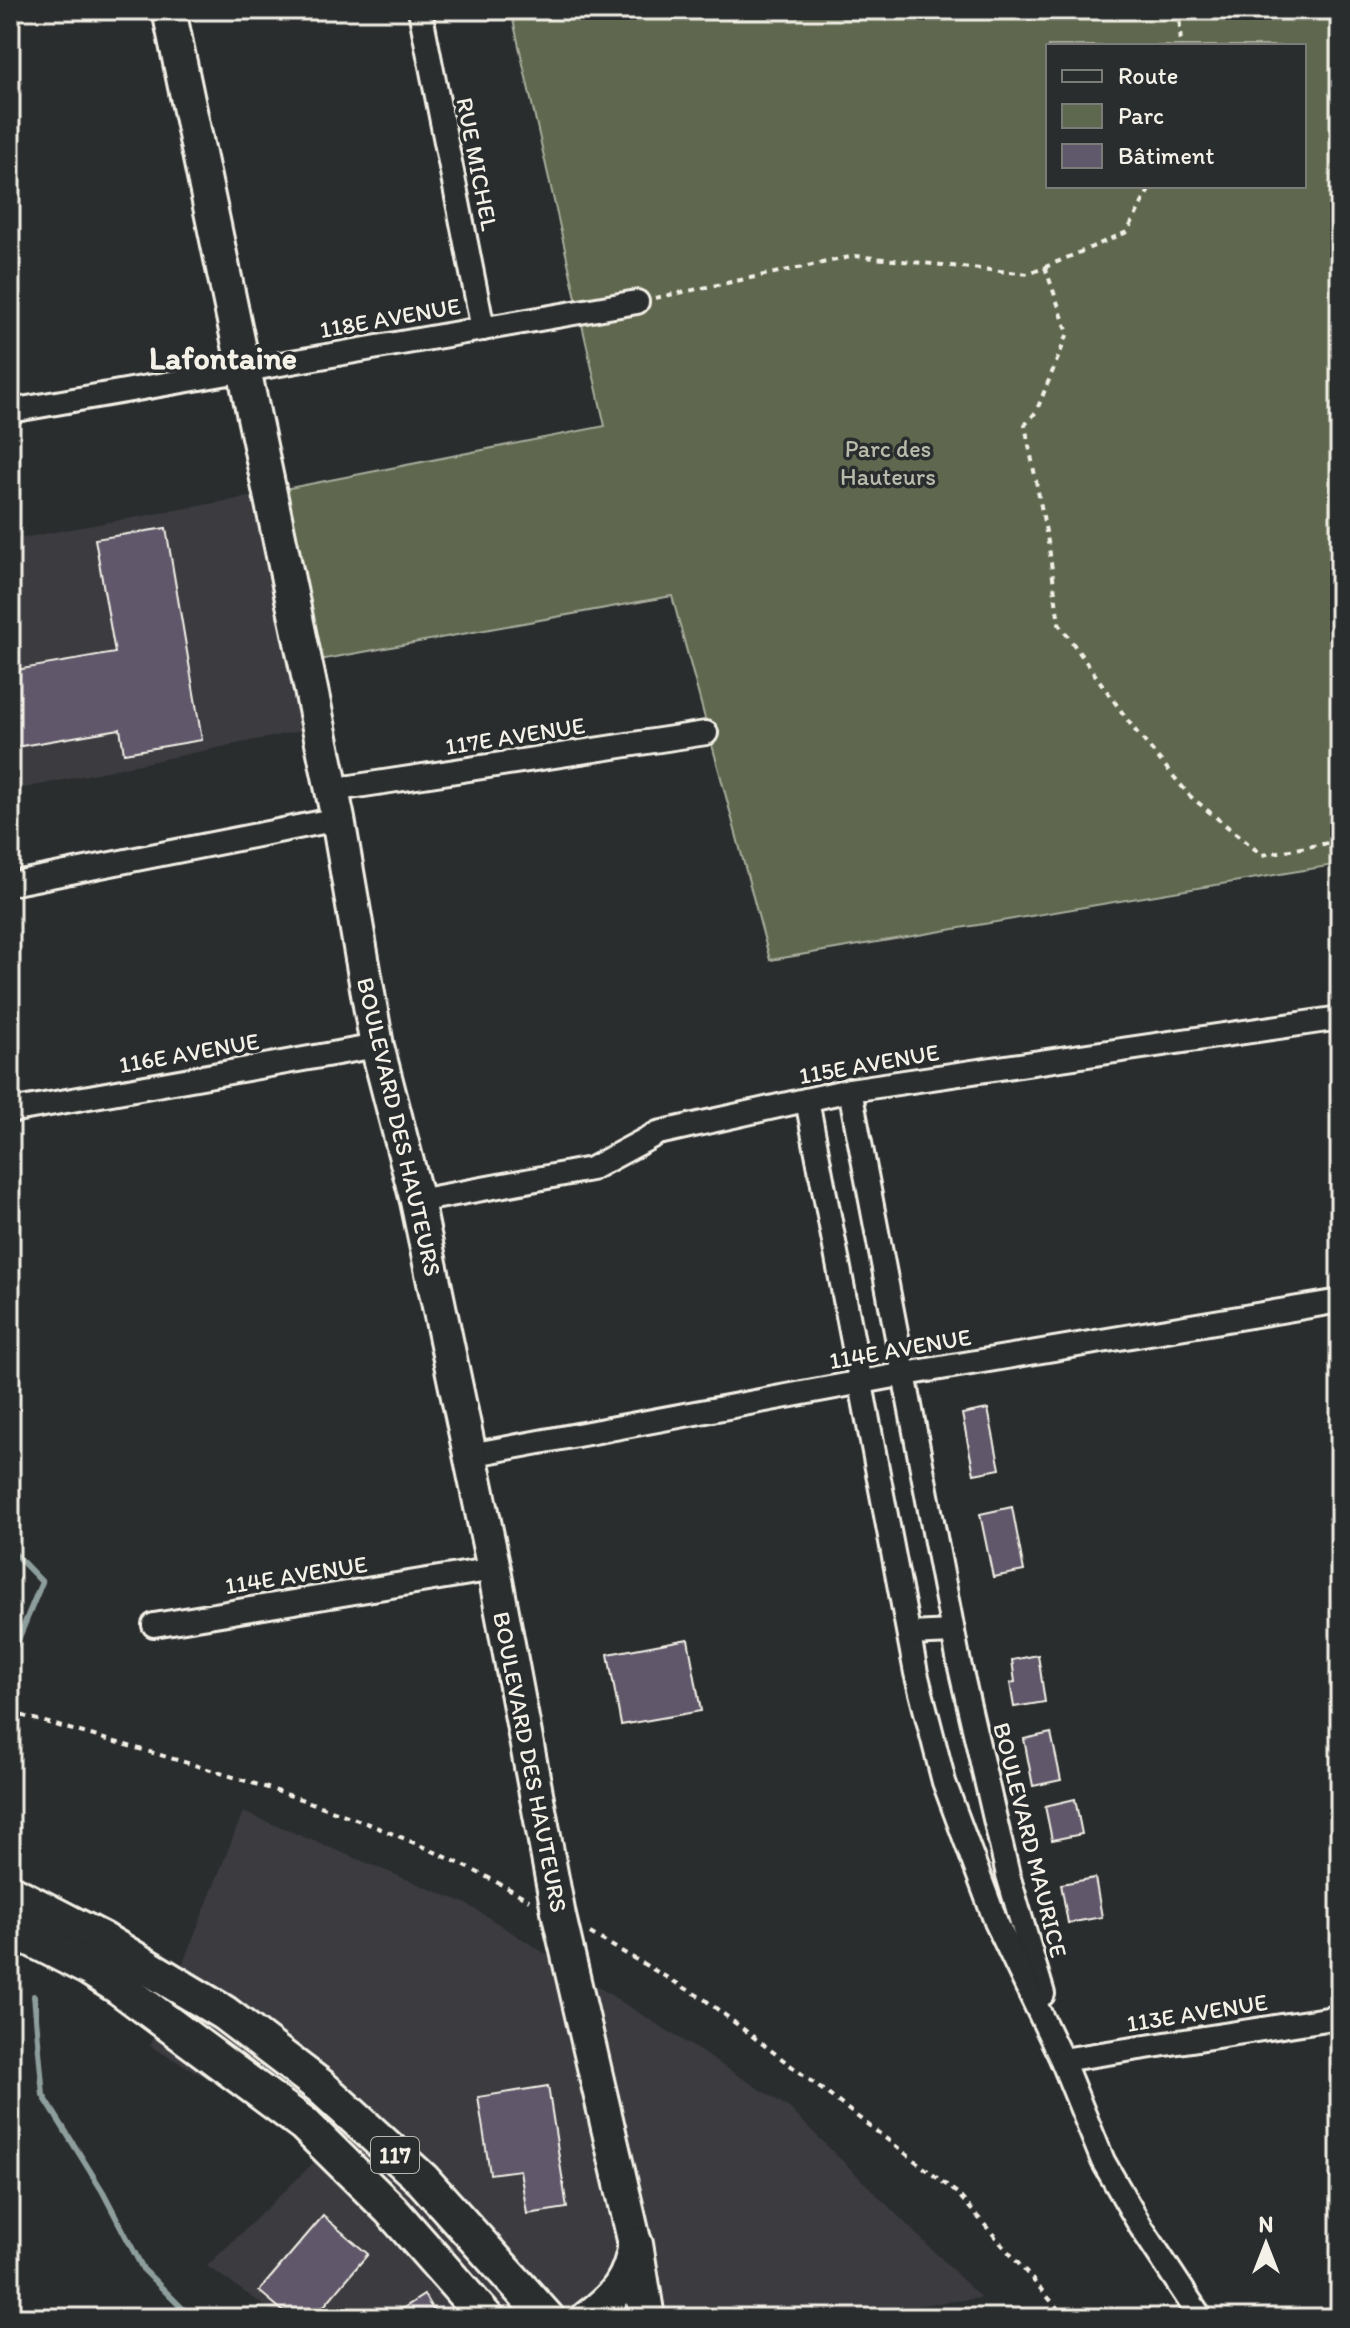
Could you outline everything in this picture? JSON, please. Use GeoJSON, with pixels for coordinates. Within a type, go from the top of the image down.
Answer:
{"type":"FeatureCollection","features":[{"type":"Feature","properties":{"kind":"main road","name":"BOULEVARD DES HAUTEURS"},"geometry":{"type":"LineString","coordinates":[[169,10],[334,805],[377,1046],[417,1201],[494,1569],[559,1916],[635,2244]]}},
{"type":"Feature","properties":{"kind":"main road","name":"117"},"geometry":{"type":"LineString","coordinates":[[10,1892],[101,1939],[224,2013],[320,2086],[423,2180],[547,2318]]}},
{"type":"Feature","properties":{"kind":"main road","name":"117"},"geometry":{"type":"LineString","coordinates":[[10,1928],[89,1968],[119,1987],[304,2124],[391,2210],[486,2318]]}},
{"type":"Feature","properties":{"kind":"main road"},"geometry":{"type":"LineString","coordinates":[[587,2318],[620,2289],[631,2264],[635,2244]]}},
{"type":"Feature","properties":{"kind":"main road"},"geometry":{"type":"LineString","coordinates":[[635,2244],[647,2318]]}},
{"type":"Feature","properties":{"kind":"street","name":"RUE MICHEL"},"geometry":{"type":"LineString","coordinates":[[420,10],[483,329]]}},
{"type":"Feature","properties":{"kind":"street","name":"118E AVENUE"},"geometry":{"type":"LineString","coordinates":[[10,411],[637,302]]}},
{"type":"Feature","properties":{"kind":"street","name":"117E AVENUE"},"geometry":{"type":"LineString","coordinates":[[10,884],[334,805],[706,733]]}},
{"type":"Feature","properties":{"kind":"street","name":"115E AVENUE"},"geometry":{"type":"LineString","coordinates":[[417,1201],[591,1169],[658,1133],[850,1090],[1340,1018]]}},
{"type":"Feature","properties":{"kind":"street","name":"116E AVENUE"},"geometry":{"type":"LineString","coordinates":[[10,1111],[377,1046]]}},
{"type":"Feature","properties":{"kind":"street","name":"BOULEVARD MAURICE"},"geometry":{"type":"LineString","coordinates":[[850,1090],[953,1632],[1008,1875],[1062,2060]]}},
{"type":"Feature","properties":{"kind":"street","name":"BOULEVARD MAURICE"},"geometry":{"type":"LineString","coordinates":[[807,1100],[916,1673],[944,1782],[996,1922],[1062,2060],[1103,2161],[1141,2227],[1201,2318]]}},
{"type":"Feature","properties":{"kind":"street","name":"114E AVENUE"},"geometry":{"type":"LineString","coordinates":[[470,1455],[905,1374],[1340,1301]]}},
{"type":"Feature","properties":{"kind":"street","name":"114E AVENUE"},"geometry":{"type":"LineString","coordinates":[[154,1625],[494,1569]]}},
{"type":"Feature","properties":{"kind":"street"},"geometry":{"type":"LineString","coordinates":[[909,1634],[953,1632]]}},
{"type":"Feature","properties":{"kind":"street","name":"113E AVENUE"},"geometry":{"type":"LineString","coordinates":[[1062,2060],[1340,2017]]}},
{"type":"Feature","properties":{"kind":"path"},"geometry":{"type":"LineString","coordinates":[[1179,10],[1181,44]]}},
{"type":"Feature","properties":{"kind":"path"},"geometry":{"type":"LineString","coordinates":[[637,302],[855,256],[1029,274],[1127,232],[1150,188]]}},
{"type":"Feature","properties":{"kind":"path"},"geometry":{"type":"LineString","coordinates":[[1045,267],[1068,333],[1036,412],[1025,425],[1049,547],[1059,624],[1134,729],[1190,796],[1262,855],[1340,841]]}},
{"type":"Feature","properties":{"kind":"path"},"geometry":{"type":"LineString","coordinates":[[10,1712],[166,1756],[291,1796],[463,1865],[539,1906]]}},
{"type":"Feature","properties":{"kind":"path"},"geometry":{"type":"LineString","coordinates":[[589,1932],[704,1999],[957,2193],[1066,2318]]}},
{"type":"Feature","properties":{"kind":"shaded area"},"geometry":{"type":"Polygon","coordinates":[[[270,493],[318,727],[10,791],[10,540],[270,493]]]}},
{"type":"Feature","properties":{"kind":"shaded area"},"geometry":{"type":"Polygon","coordinates":[[[243,1812],[467,1904],[788,2107],[981,2298],[815,2318],[282,2318],[207,2266],[329,2148],[150,2046],[243,1812]]]}},
{"type":"Feature","properties":{"kind":"green space","name":"Parc des Hauteurs"},"geometry":{"type":"Polygon","coordinates":[[[1340,10],[1340,864],[770,960],[672,596],[308,662],[274,491],[605,426],[511,11],[1340,10]]]}},
{"type":"Feature","properties":{"kind":"building"},"geometry":{"type":"Polygon","coordinates":[[[166,528],[202,740],[124,753],[120,729],[10,748],[10,671],[115,653],[95,539],[166,528]]]}},
{"type":"Feature","properties":{"kind":"building"},"geometry":{"type":"Polygon","coordinates":[[[988,1409],[1000,1469],[974,1474],[962,1414],[988,1409]]]}},
{"type":"Feature","properties":{"kind":"building"},"geometry":{"type":"Polygon","coordinates":[[[1012,1507],[1024,1571],[993,1577],[980,1514],[1012,1507]]]}},
{"type":"Feature","properties":{"kind":"building"},"geometry":{"type":"Polygon","coordinates":[[[688,1639],[701,1711],[621,1725],[608,1654],[688,1639]]]}},
{"type":"Feature","properties":{"kind":"building"},"geometry":{"type":"Polygon","coordinates":[[[1038,1655],[1045,1702],[1014,1707],[1010,1683],[1015,1682],[1012,1660],[1038,1655]]]}},
{"type":"Feature","properties":{"kind":"building"},"geometry":{"type":"Polygon","coordinates":[[[1051,1733],[1061,1780],[1033,1786],[1024,1739],[1051,1733]]]}},
{"type":"Feature","properties":{"kind":"building"},"geometry":{"type":"Polygon","coordinates":[[[1075,1799],[1082,1834],[1052,1840],[1045,1806],[1075,1799]]]}},
{"type":"Feature","properties":{"kind":"building"},"geometry":{"type":"Polygon","coordinates":[[[1095,1878],[1102,1917],[1068,1923],[1061,1884],[1095,1878]]]}},
{"type":"Feature","properties":{"kind":"building"},"geometry":{"type":"Polygon","coordinates":[[[548,2086],[567,2208],[527,2214],[520,2170],[490,2174],[478,2097],[548,2086]]]}},
{"type":"Feature","properties":{"kind":"building"},"geometry":{"type":"Polygon","coordinates":[[[323,2216],[368,2254],[314,2318],[291,2318],[259,2291],[323,2216]]]}},
{"type":"Feature","properties":{"kind":"building"},"geometry":{"type":"Polygon","coordinates":[[[424,2295],[438,2318],[388,2318],[424,2295]]]}},
{"type":"Feature","properties":{"kind":"waterway"},"geometry":{"type":"LineString","coordinates":[[10,1549],[42,1582],[10,1659]]}},
{"type":"Feature","properties":{"kind":"waterway"},"geometry":{"type":"LineString","coordinates":[[34,1996],[43,2095],[103,2192],[143,2269],[192,2318]]}},
{"type":"Feature","properties":{"kind":"district","name":"Lafontaine"},"geometry":{"type":"Point","coordinates":[223,358]}}]}
